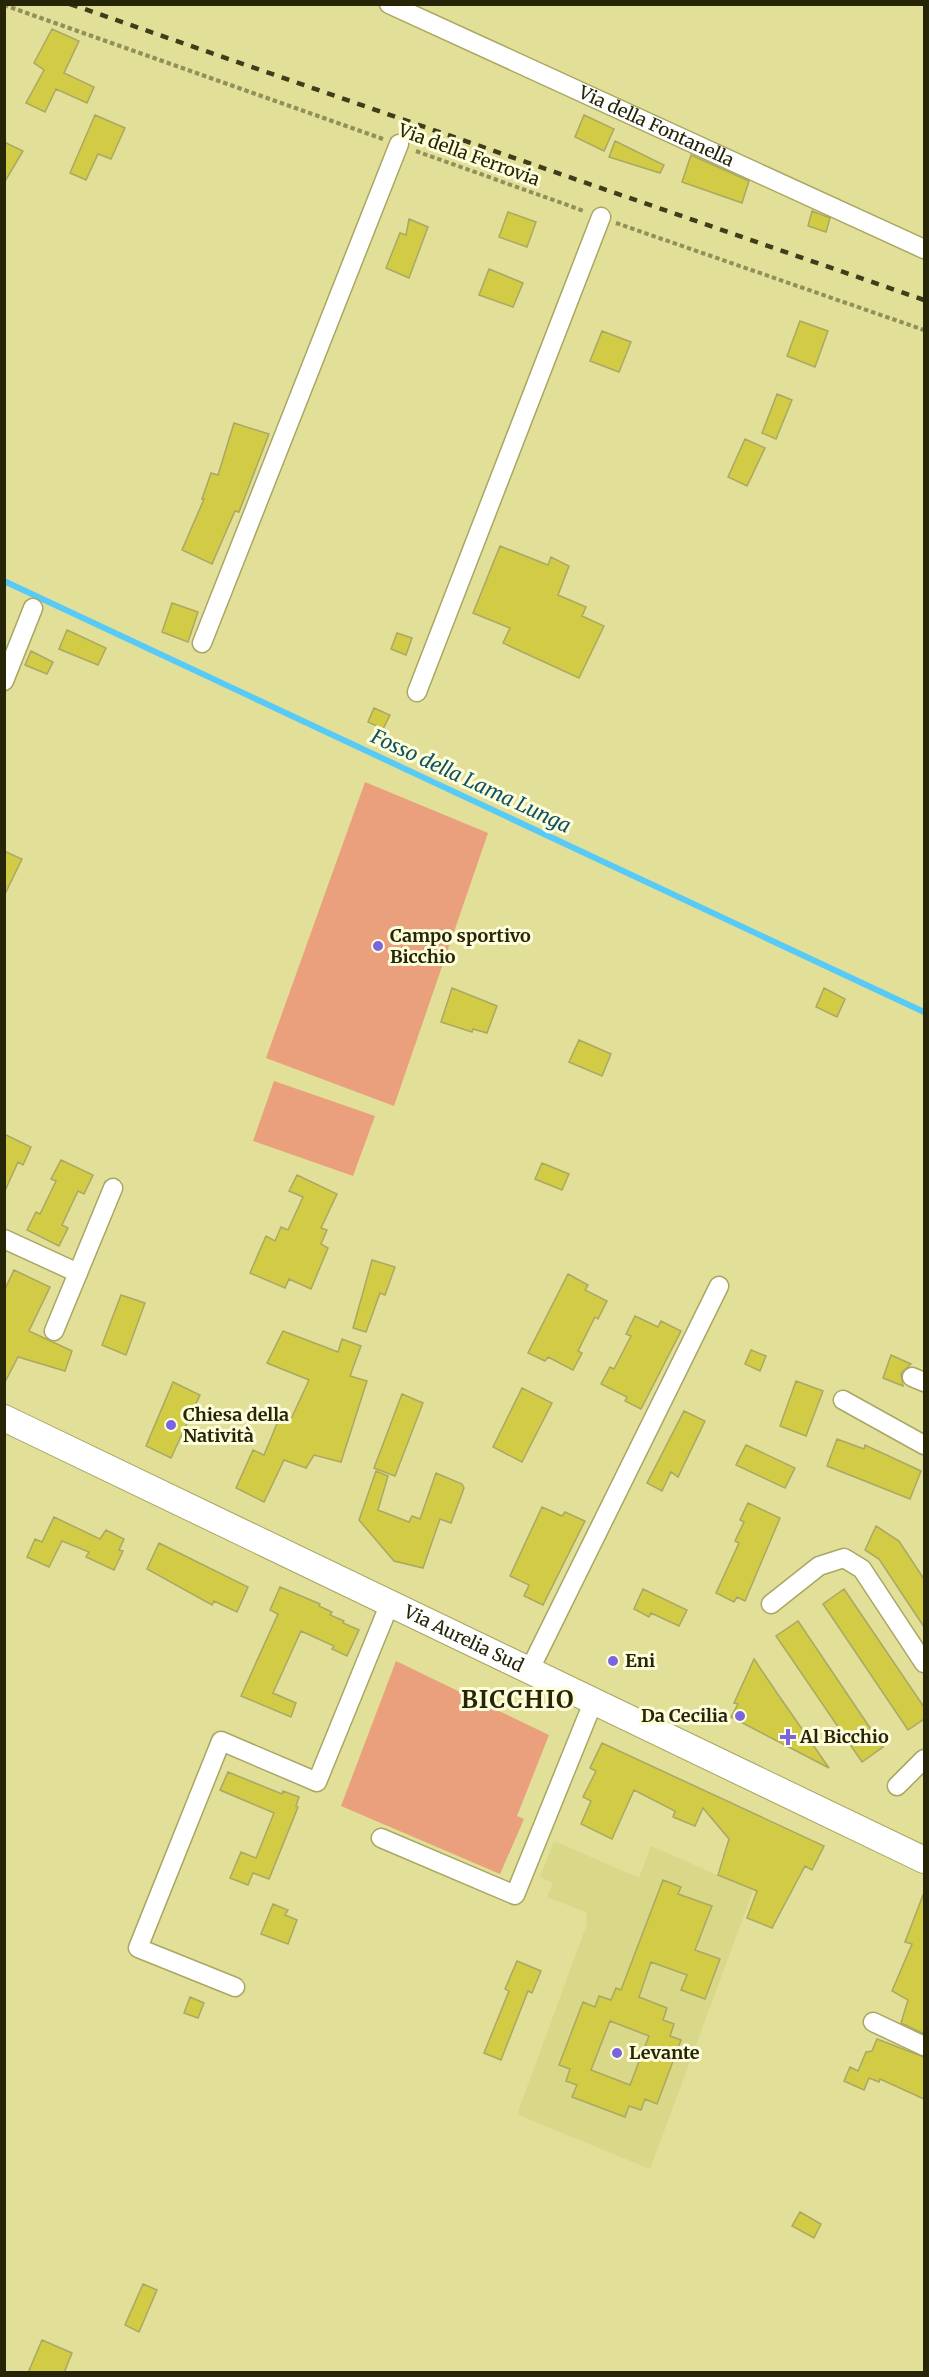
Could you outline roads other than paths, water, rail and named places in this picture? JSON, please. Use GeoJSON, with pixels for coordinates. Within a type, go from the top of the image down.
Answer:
{"type":"FeatureCollection","features":[{"type":"Feature","properties":{"kind":"main road","name":"Via Aurelia Sud"},"geometry":{"type":"LineString","coordinates":[[4,1418],[924,1860]]}},
{"type":"Feature","properties":{"kind":"street","name":"Via della Fontanella"},"geometry":{"type":"LineString","coordinates":[[389,4],[924,249]]}},
{"type":"Feature","properties":{"kind":"street"},"geometry":{"type":"LineString","coordinates":[[201,642],[399,144]]}},
{"type":"Feature","properties":{"kind":"street"},"geometry":{"type":"LineString","coordinates":[[417,692],[601,217]]}},
{"type":"Feature","properties":{"kind":"street"},"geometry":{"type":"LineString","coordinates":[[4,681],[33,608]]}},
{"type":"Feature","properties":{"kind":"street"},"geometry":{"type":"LineString","coordinates":[[54,1331],[113,1188]]}},
{"type":"Feature","properties":{"kind":"street"},"geometry":{"type":"LineString","coordinates":[[4,1239],[78,1274]]}},
{"type":"Feature","properties":{"kind":"street"},"geometry":{"type":"LineString","coordinates":[[530,1669],[719,1286]]}},
{"type":"Feature","properties":{"kind":"street"},"geometry":{"type":"LineString","coordinates":[[843,1400],[924,1444]]}},
{"type":"Feature","properties":{"kind":"street"},"geometry":{"type":"LineString","coordinates":[[771,1604],[819,1566],[844,1558],[862,1569],[924,1663]]}},
{"type":"Feature","properties":{"kind":"street"},"geometry":{"type":"LineString","coordinates":[[235,1987],[138,1948],[212,1763],[221,1741],[317,1782],[390,1603]]}},
{"type":"Feature","properties":{"kind":"street"},"geometry":{"type":"LineString","coordinates":[[381,1838],[515,1895],[594,1700]]}},
{"type":"Feature","properties":{"kind":"street"},"geometry":{"type":"LineString","coordinates":[[897,1786],[924,1759]]}},
{"type":"Feature","properties":{"kind":"street"},"geometry":{"type":"LineString","coordinates":[[873,2022],[924,2046]]}},
{"type":"Feature","properties":{"kind":"waterway","name":"Fosso della Lama Lunga"},"geometry":{"type":"LineString","coordinates":[[4,581],[924,1012]]}},
{"type":"Feature","properties":{"kind":"railway"},"geometry":{"type":"LineString","coordinates":[[70,4],[924,300]]}},
{"type":"Feature","properties":{"kind":"place","name":"Campo sportivo Bicchio"},"geometry":{"type":"Point","coordinates":[378,946]}},
{"type":"Feature","properties":{"kind":"place","name":"Chiesa della Natività"},"geometry":{"type":"Point","coordinates":[171,1425]}},
{"type":"Feature","properties":{"kind":"place","name":"Eni"},"geometry":{"type":"Point","coordinates":[613,1661]}},
{"type":"Feature","properties":{"kind":"place","name":"Da Cecilia"},"geometry":{"type":"Point","coordinates":[740,1716]}},
{"type":"Feature","properties":{"kind":"place","name":"Al Bicchio"},"geometry":{"type":"Point","coordinates":[788,1737]}},
{"type":"Feature","properties":{"kind":"place","name":"Levante"},"geometry":{"type":"Point","coordinates":[617,2053]}},
{"type":"Feature","properties":{"kind":"district","name":"BICCHIO"},"geometry":{"type":"Point","coordinates":[518,1700]}}]}
